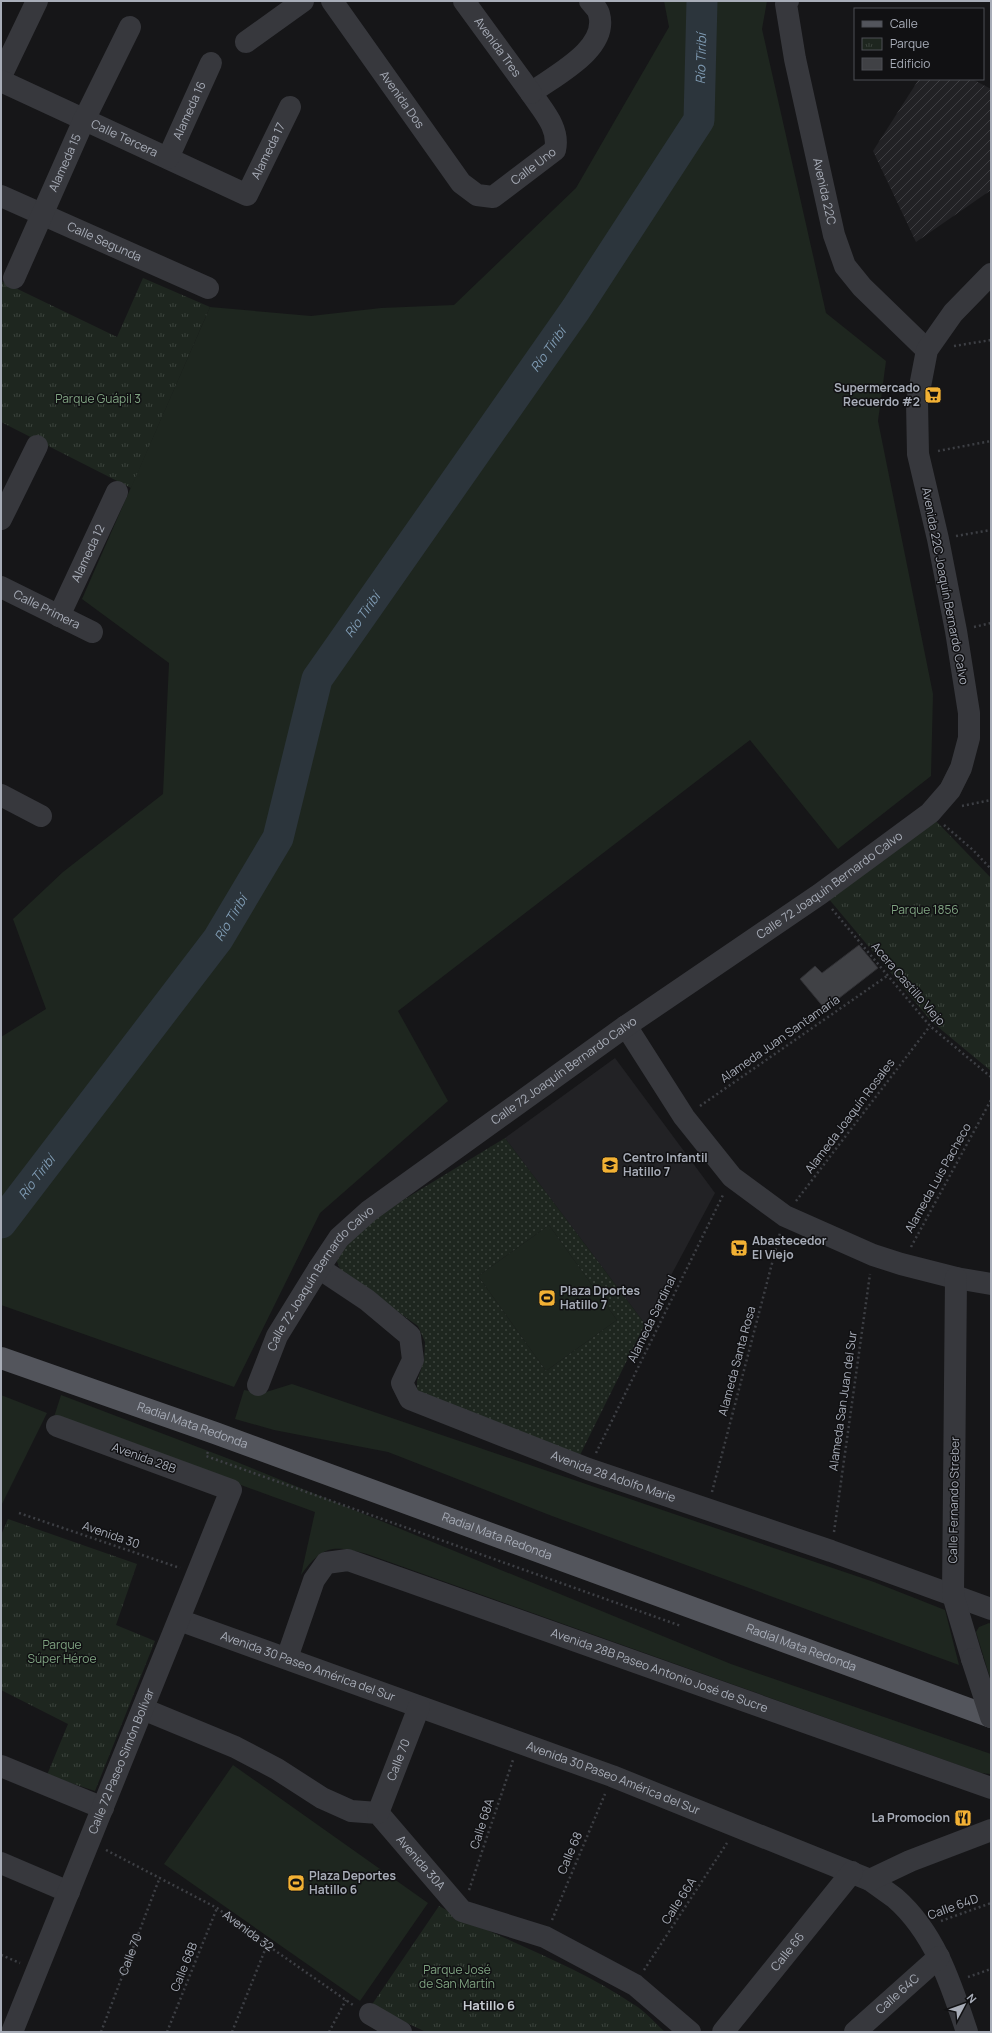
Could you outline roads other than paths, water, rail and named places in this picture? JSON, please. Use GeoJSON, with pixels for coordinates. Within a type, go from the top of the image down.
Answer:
{"type":"FeatureCollection","features":[{"type":"Feature","properties":{"kind":"main road","name":"Radial Mata Redonda"},"geometry":{"type":"LineString","coordinates":[[1,1358],[193,1426],[991,1717]]}},
{"type":"Feature","properties":{"kind":"street"},"geometry":{"type":"LineString","coordinates":[[1,76],[37,1]]}},
{"type":"Feature","properties":{"kind":"street"},"geometry":{"type":"LineString","coordinates":[[246,42],[303,1]]}},
{"type":"Feature","properties":{"kind":"street","name":"Avenida Dos"},"geometry":{"type":"LineString","coordinates":[[332,1],[461,183],[477,195]]}},
{"type":"Feature","properties":{"kind":"street","name":"Avenida Tres"},"geometry":{"type":"LineString","coordinates":[[464,1],[531,93]]}},
{"type":"Feature","properties":{"kind":"street"},"geometry":{"type":"LineString","coordinates":[[531,93],[590,50],[600,31],[599,13],[590,1]]}},
{"type":"Feature","properties":{"kind":"street","name":"Avenida 22C"},"geometry":{"type":"LineString","coordinates":[[788,1],[794,59],[834,235],[846,266],[862,288],[927,350]]}},
{"type":"Feature","properties":{"kind":"street","name":"Alameda 15"},"geometry":{"type":"LineString","coordinates":[[14,278],[84,120],[130,27]]}},
{"type":"Feature","properties":{"kind":"street","name":"Alameda 16"},"geometry":{"type":"LineString","coordinates":[[168,158],[211,63]]}},
{"type":"Feature","properties":{"kind":"street","name":"Calle Tercera"},"geometry":{"type":"LineString","coordinates":[[1,81],[247,194]]}},
{"type":"Feature","properties":{"kind":"street","name":"Calle Uno"},"geometry":{"type":"LineString","coordinates":[[477,195],[494,197],[555,150],[557,140],[556,131],[531,93]]}},
{"type":"Feature","properties":{"kind":"street","name":"Alameda 17"},"geometry":{"type":"LineString","coordinates":[[247,194],[290,107]]}},
{"type":"Feature","properties":{"kind":"street","name":"Calle Segunda"},"geometry":{"type":"LineString","coordinates":[[1,196],[208,288]]}},
{"type":"Feature","properties":{"kind":"street"},"geometry":{"type":"LineString","coordinates":[[927,350],[953,313],[991,274]]}},
{"type":"Feature","properties":{"kind":"street","name":"Avenida 22C Joaquín Bernardo Calvo"},"geometry":{"type":"LineString","coordinates":[[927,350],[917,402],[918,454],[938,539],[956,630],[969,712],[969,738],[960,768],[950,790],[930,813]]}},
{"type":"Feature","properties":{"kind":"street"},"geometry":{"type":"LineString","coordinates":[[1,519],[37,446]]}},
{"type":"Feature","properties":{"kind":"street","name":"Alameda 12"},"geometry":{"type":"LineString","coordinates":[[59,616],[117,492]]}},
{"type":"Feature","properties":{"kind":"street","name":"Calle Primera"},"geometry":{"type":"LineString","coordinates":[[1,587],[92,632]]}},
{"type":"Feature","properties":{"kind":"street"},"geometry":{"type":"LineString","coordinates":[[1,795],[41,816]]}},
{"type":"Feature","properties":{"kind":"street","name":"Calle 72 Joaquín Bernardo Calvo"},"geometry":{"type":"LineString","coordinates":[[258,1385],[277,1336],[319,1268],[339,1238],[369,1211],[626,1026],[820,894],[930,813]]}},
{"type":"Feature","properties":{"kind":"street"},"geometry":{"type":"LineString","coordinates":[[626,1026],[684,1117],[732,1177],[785,1216],[873,1255],[956,1278],[991,1284]]}},
{"type":"Feature","properties":{"kind":"street","name":"Avenida 28 Adolfo Marie"},"geometry":{"type":"LineString","coordinates":[[319,1268],[367,1300],[410,1336],[412,1360],[402,1383],[410,1399],[588,1469],[831,1551],[991,1609]]}},
{"type":"Feature","properties":{"kind":"street","name":"Calle Fernando Streber"},"geometry":{"type":"LineString","coordinates":[[956,1278],[953,1595],[991,1717]]}},
{"type":"Feature","properties":{"kind":"street","name":"Avenida 28B"},"geometry":{"type":"LineString","coordinates":[[57,1426],[231,1490]]}},
{"type":"Feature","properties":{"kind":"street","name":"Calle 72 Paseo Simón Bolívar"},"geometry":{"type":"LineString","coordinates":[[12,2032],[231,1490]]}},
{"type":"Feature","properties":{"kind":"street","name":"Avenida 28B Paseo Antonio José de Sucre"},"geometry":{"type":"LineString","coordinates":[[287,1658],[314,1580],[326,1563],[348,1560],[991,1788]]}},
{"type":"Feature","properties":{"kind":"street","name":"Avenida 30 Paseo América del Sur"},"geometry":{"type":"LineString","coordinates":[[179,1620],[612,1776],[861,1876],[895,1898],[922,1928],[940,1957],[968,2032]]}},
{"type":"Feature","properties":{"kind":"street","name":"Calle 70"},"geometry":{"type":"LineString","coordinates":[[378,1813],[419,1707]]}},
{"type":"Feature","properties":{"kind":"street"},"geometry":{"type":"LineString","coordinates":[[143,1709],[235,1747],[277,1769],[322,1798],[351,1810],[378,1813]]}},
{"type":"Feature","properties":{"kind":"street"},"geometry":{"type":"LineString","coordinates":[[1,1766],[103,1808]]}},
{"type":"Feature","properties":{"kind":"street","name":"Avenida 30A"},"geometry":{"type":"LineString","coordinates":[[378,1813],[462,1911],[545,1937],[634,1985],[690,2032]]}},
{"type":"Feature","properties":{"kind":"street","name":"Calle 66"},"geometry":{"type":"LineString","coordinates":[[723,2032],[861,1876],[910,1861],[991,1830]]}},
{"type":"Feature","properties":{"kind":"street"},"geometry":{"type":"LineString","coordinates":[[1,1863],[69,1892]]}},
{"type":"Feature","properties":{"kind":"street","name":"Calle 64C"},"geometry":{"type":"LineString","coordinates":[[855,2032],[940,1957]]}},
{"type":"Feature","properties":{"kind":"street"},"geometry":{"type":"LineString","coordinates":[[370,2014],[401,2032]]}},
{"type":"Feature","properties":{"kind":"waterway","name":"Río Tiribí"},"geometry":{"type":"LineString","coordinates":[[1,1223],[218,939],[278,838],[317,679],[576,309],[699,120],[702,1]]}},
{"type":"Feature","properties":{"kind":"place","name":"Supermercado Recuerdo #2"},"geometry":{"type":"Point","coordinates":[933,395]}},
{"type":"Feature","properties":{"kind":"place","name":"Centro Infantil Hatillo 7"},"geometry":{"type":"Point","coordinates":[610,1165]}},
{"type":"Feature","properties":{"kind":"place","name":"Abastecedor El Viejo"},"geometry":{"type":"Point","coordinates":[739,1248]}},
{"type":"Feature","properties":{"kind":"place","name":"Plaza Dportes Hatillo 7"},"geometry":{"type":"Point","coordinates":[547,1298]}},
{"type":"Feature","properties":{"kind":"place","name":"La Promocion"},"geometry":{"type":"Point","coordinates":[963,1818]}},
{"type":"Feature","properties":{"kind":"place","name":"Plaza Deportes Hatillo 6"},"geometry":{"type":"Point","coordinates":[296,1883]}},
{"type":"Feature","properties":{"kind":"district","name":"Hatillo 6"},"geometry":{"type":"Point","coordinates":[489,2005]}},
{"type":"Feature","properties":{"kind":"park label","name":"Parque Guápil 3"},"geometry":{"type":"Point","coordinates":[98,399]}},
{"type":"Feature","properties":{"kind":"park label","name":"Parque 1856"},"geometry":{"type":"Point","coordinates":[925,910]}},
{"type":"Feature","properties":{"kind":"park label","name":"Parque Súper Héroe"},"geometry":{"type":"Point","coordinates":[62,1652]}},
{"type":"Feature","properties":{"kind":"park label","name":"Parque José de San Martín"},"geometry":{"type":"Point","coordinates":[457,1977]}}]}
